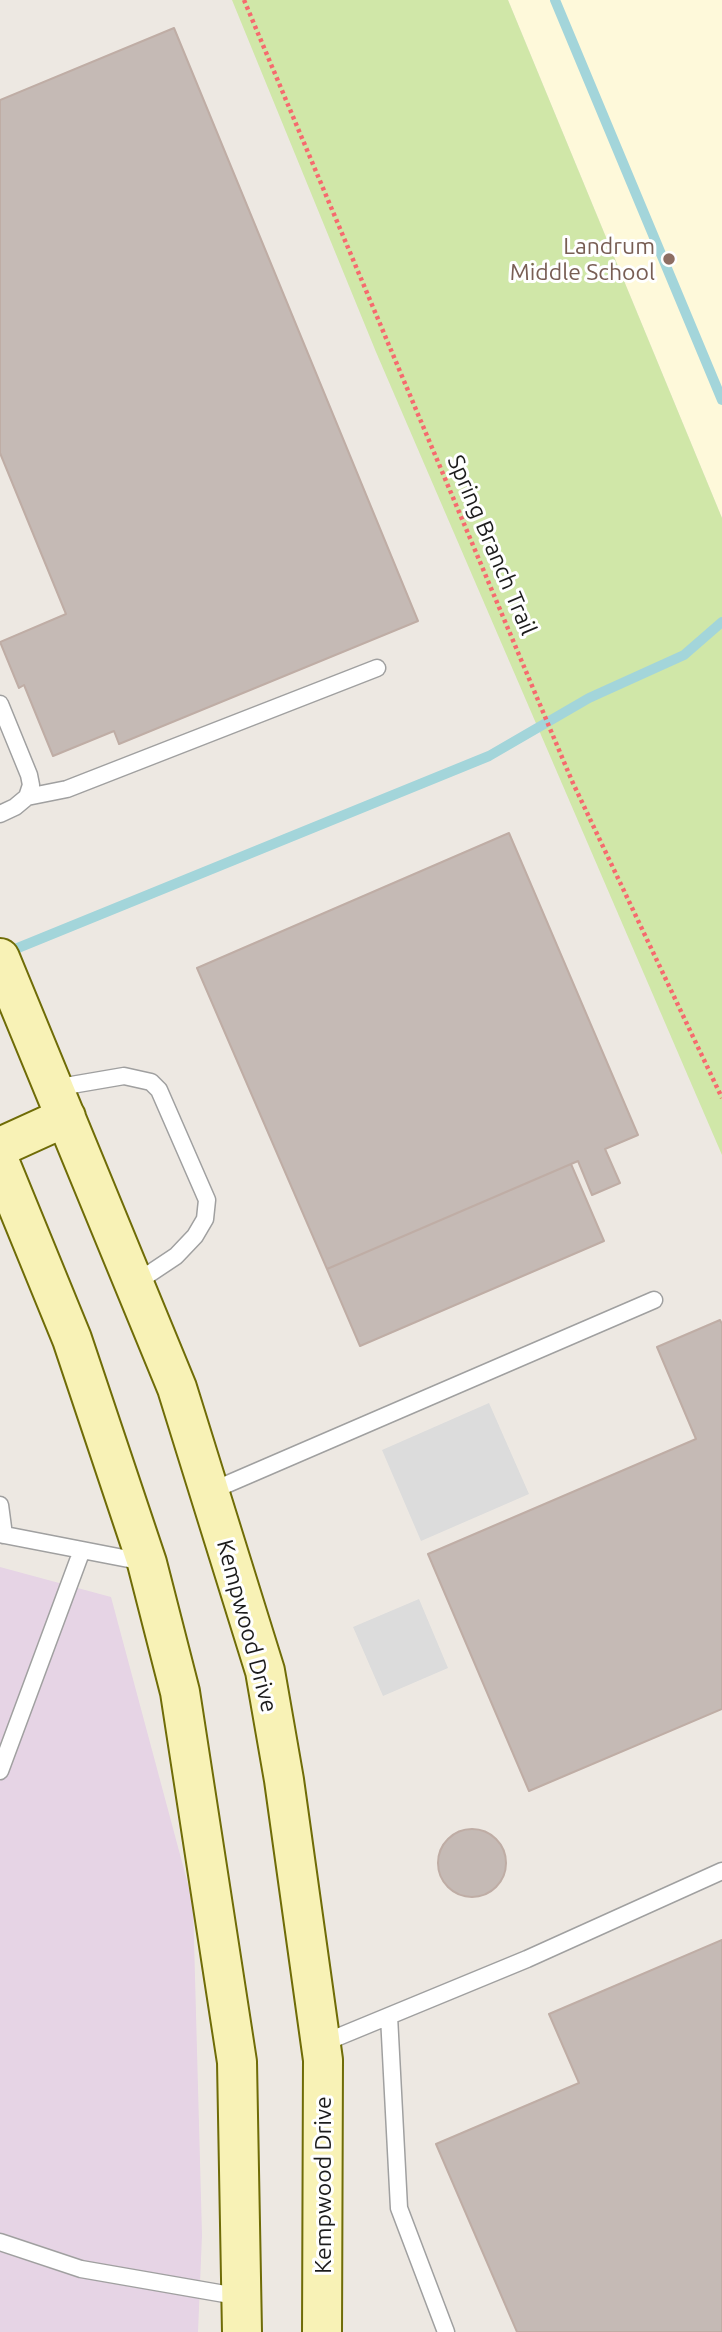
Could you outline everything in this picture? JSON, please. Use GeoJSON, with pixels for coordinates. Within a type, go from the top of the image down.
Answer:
{"type":"FeatureCollection","features":[{"type":"Feature","properties":{"kind":"main road","name":"Kempwood Drive"},"geometry":{"type":"LineString","coordinates":[[4,968],[177,1388],[265,1671],[284,1780],[323,2060],[323,2332]]}},
{"type":"Feature","properties":{"kind":"main road"},"geometry":{"type":"LineString","coordinates":[[0,1147],[60,1103]]}},
{"type":"Feature","properties":{"kind":"main road"},"geometry":{"type":"LineString","coordinates":[[0,1163],[72,1339],[147,1563],[180,1692],[237,2062],[242,2314]]}},
{"type":"Feature","properties":{"kind":"lane"},"geometry":{"type":"LineString","coordinates":[[0,814],[27,797],[67,789],[377,668]]}},
{"type":"Feature","properties":{"kind":"lane"},"geometry":{"type":"LineString","coordinates":[[0,704],[29,775],[31,785],[27,797]]}},
{"type":"Feature","properties":{"kind":"lane"},"geometry":{"type":"LineString","coordinates":[[60,1103],[124,1076],[151,1082],[159,1090],[206,1200],[205,1219],[195,1237],[176,1256],[134,1284]]}},
{"type":"Feature","properties":{"kind":"lane"},"geometry":{"type":"LineString","coordinates":[[209,1492],[654,1300]]}},
{"type":"Feature","properties":{"kind":"lane"},"geometry":{"type":"LineString","coordinates":[[0,1505],[2,1534],[147,1563]]}},
{"type":"Feature","properties":{"kind":"lane"},"geometry":{"type":"LineString","coordinates":[[0,1771],[82,1550]]}},
{"type":"Feature","properties":{"kind":"lane"},"geometry":{"type":"LineString","coordinates":[[321,2044],[527,1959],[722,1871]]}},
{"type":"Feature","properties":{"kind":"lane"},"geometry":{"type":"LineString","coordinates":[[389,2016],[399,2208],[446,2332]]}},
{"type":"Feature","properties":{"kind":"lane"},"geometry":{"type":"LineString","coordinates":[[0,2242],[81,2269],[242,2314]]}},
{"type":"Feature","properties":{"kind":"path","name":"Spring Branch Trail"},"geometry":{"type":"LineString","coordinates":[[244,0],[572,780],[722,1098]]}},
{"type":"Feature","properties":{"kind":"shaded area","name":"Landrum Middle School"},"geometry":{"type":"Polygon","coordinates":[[[508,0],[722,0],[722,518],[508,0]]]}},
{"type":"Feature","properties":{"kind":"shaded area"},"geometry":{"type":"Polygon","coordinates":[[[489,1403],[529,1494],[421,1541],[382,1450],[489,1403]]]}},
{"type":"Feature","properties":{"kind":"shaded area"},"geometry":{"type":"Polygon","coordinates":[[[0,1567],[111,1597],[193,1903],[202,2235],[198,2332],[0,2332],[0,1567]]]}},
{"type":"Feature","properties":{"kind":"shaded area"},"geometry":{"type":"Polygon","coordinates":[[[419,1599],[448,1668],[383,1696],[353,1627],[419,1599]]]}},
{"type":"Feature","properties":{"kind":"green space"},"geometry":{"type":"Polygon","coordinates":[[[232,0],[508,0],[722,518],[722,1155],[376,352],[232,0]]]}},
{"type":"Feature","properties":{"kind":"building"},"geometry":{"type":"Polygon","coordinates":[[[174,28],[418,621],[119,744],[114,731],[53,756],[24,685],[19,688],[0,642],[66,614],[0,453],[0,100],[174,28]]]}},
{"type":"Feature","properties":{"kind":"building"},"geometry":{"type":"Polygon","coordinates":[[[509,833],[638,1135],[605,1149],[620,1183],[592,1195],[578,1161],[327,1269],[197,968],[509,833]]]}},
{"type":"Feature","properties":{"kind":"building"},"geometry":{"type":"Polygon","coordinates":[[[571,1164],[604,1241],[360,1346],[327,1269],[571,1164]]]}},
{"type":"Feature","properties":{"kind":"building"},"geometry":{"type":"Polygon","coordinates":[[[720,1320],[722,1709],[529,1791],[428,1554],[696,1439],[657,1347],[720,1320]]]}},
{"type":"Feature","properties":{"kind":"building"},"geometry":{"type":"Polygon","coordinates":[[[472,1829],[485,1832],[496,1839],[503,1850],[506,1863],[503,1876],[496,1887],[485,1894],[472,1897],[459,1894],[448,1887],[441,1876],[438,1863],[441,1850],[448,1839],[459,1832],[472,1829]]]}},
{"type":"Feature","properties":{"kind":"building"},"geometry":{"type":"Polygon","coordinates":[[[722,1940],[722,2332],[517,2332],[436,2144],[579,2083],[549,2014],[722,1940]]]}},
{"type":"Feature","properties":{"kind":"waterway"},"geometry":{"type":"LineString","coordinates":[[555,0],[722,400]]}},
{"type":"Feature","properties":{"kind":"waterway"},"geometry":{"type":"LineString","coordinates":[[3,954],[489,756],[589,698],[684,655],[722,622]]}},
{"type":"Feature","properties":{"kind":"place","name":"Landrum Middle School"},"geometry":{"type":"Point","coordinates":[669,259]}}]}
